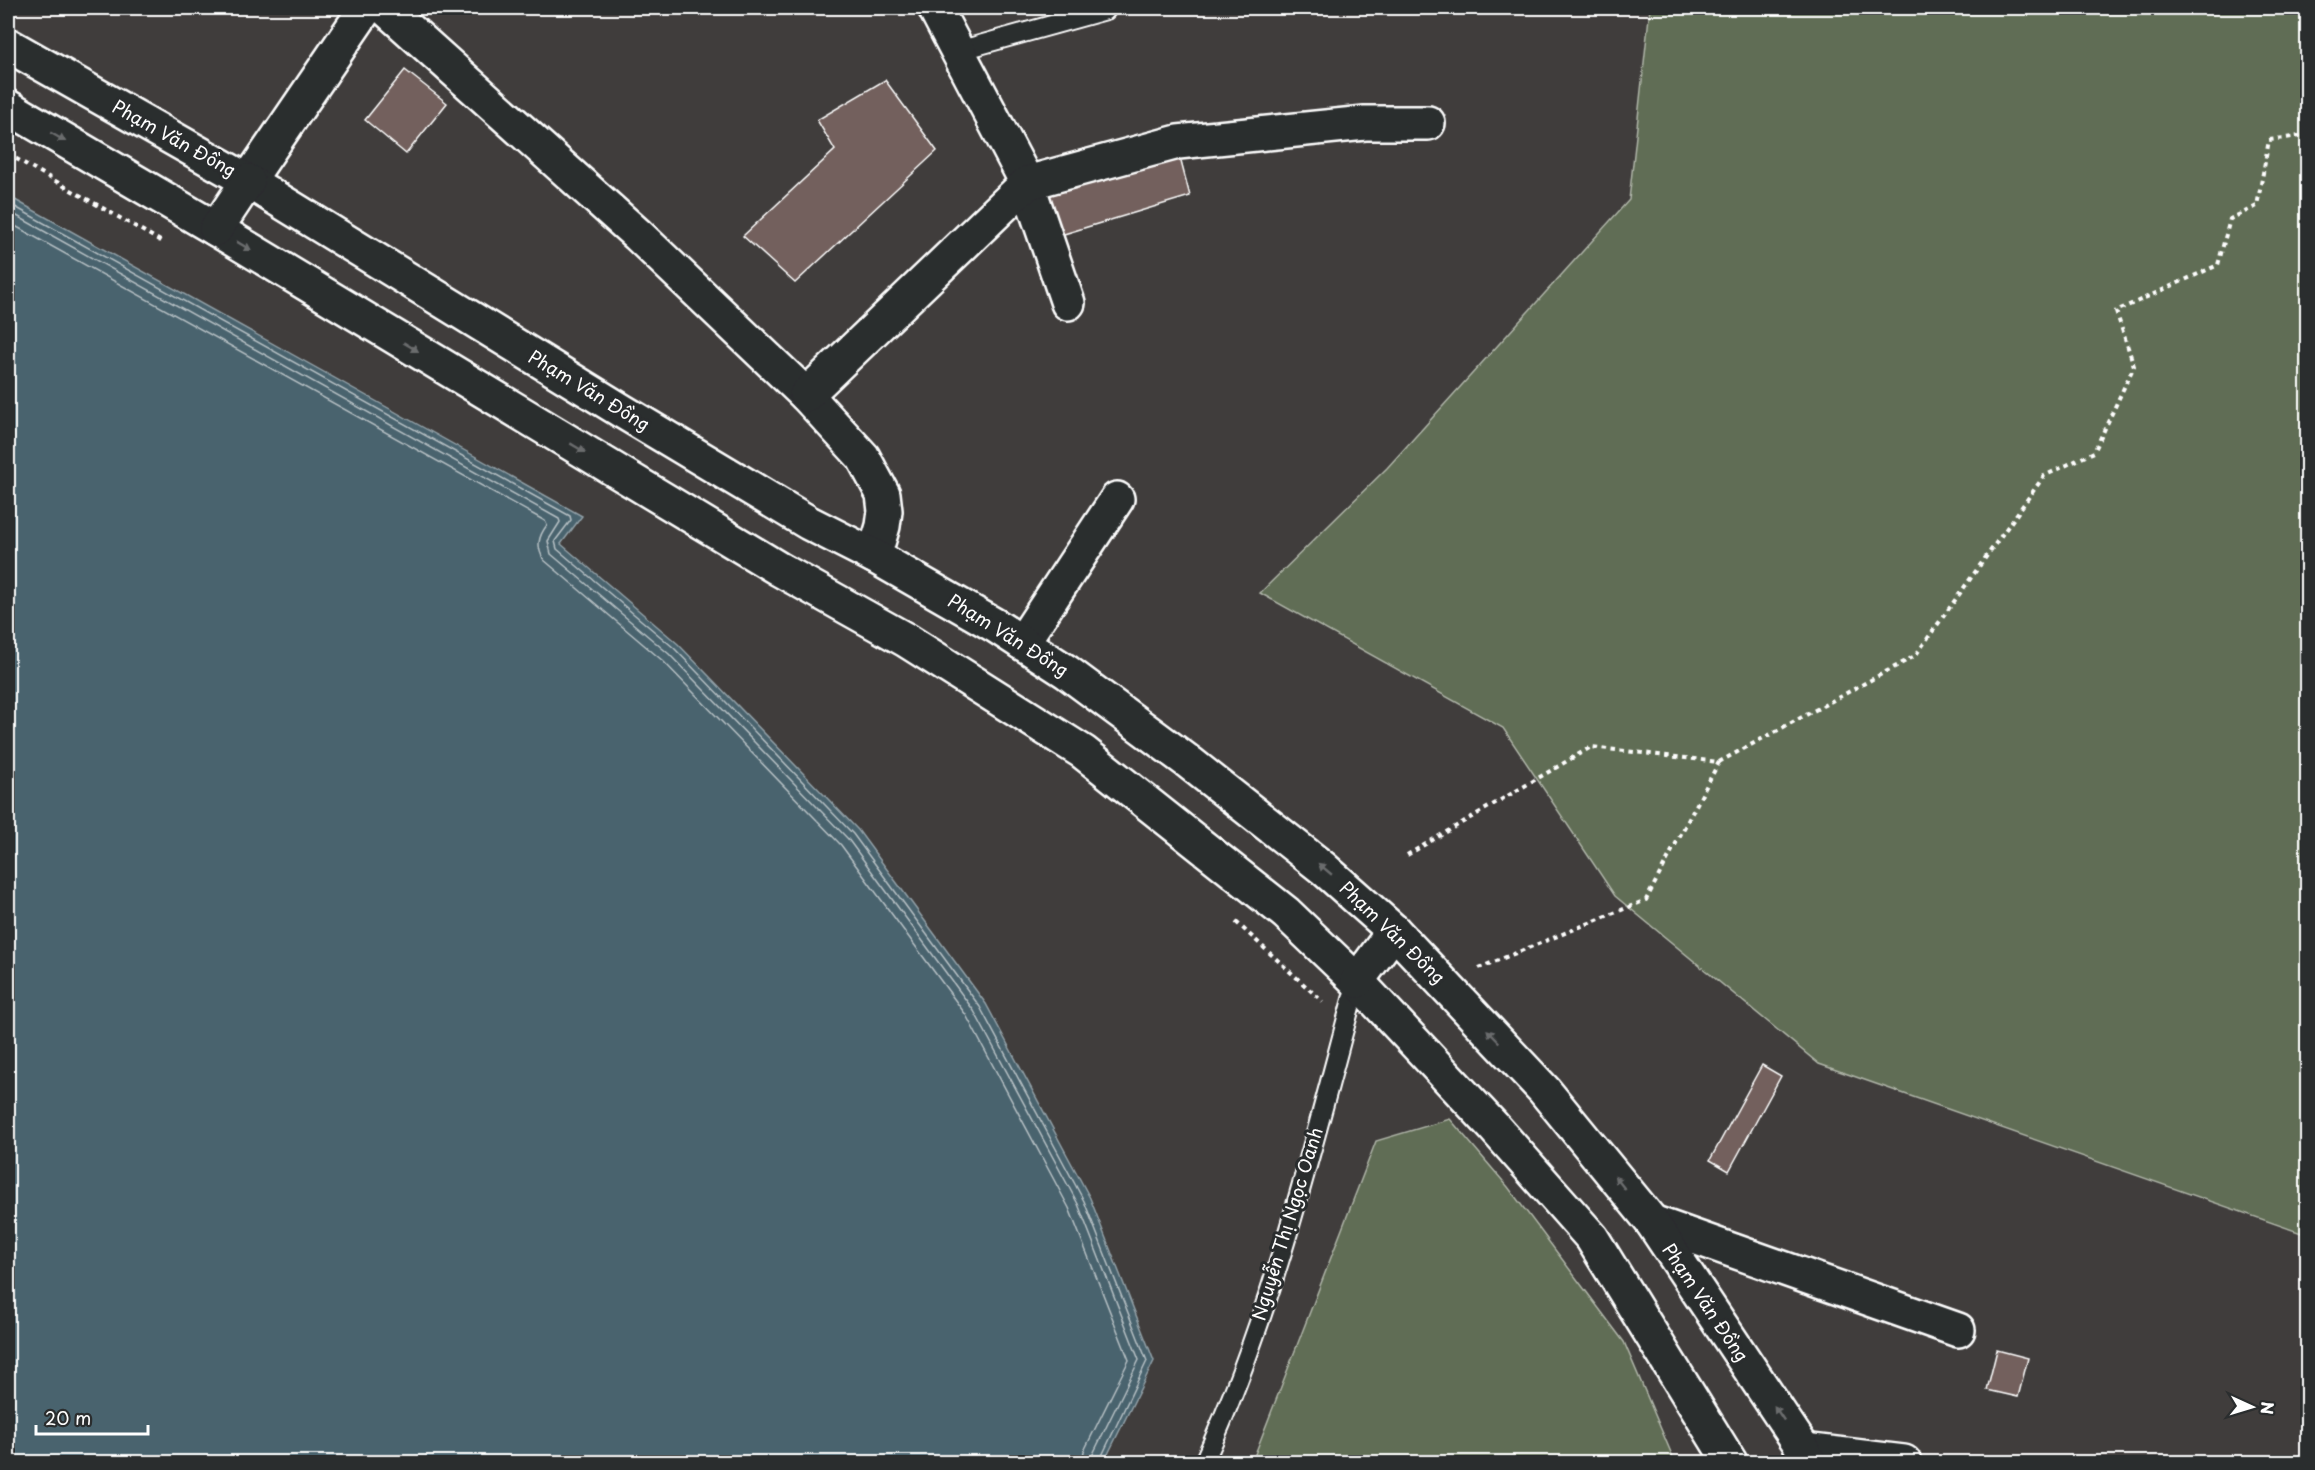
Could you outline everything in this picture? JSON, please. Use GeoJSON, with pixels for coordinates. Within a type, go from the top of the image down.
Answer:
{"type":"FeatureCollection","features":[{"type":"Feature","properties":{"kind":"main road"},"geometry":{"type":"LineString","coordinates":[[216,229],[366,8]]}},
{"type":"Feature","properties":{"kind":"main road"},"geometry":{"type":"LineString","coordinates":[[385,8],[638,235],[806,395],[863,457],[884,494],[883,526],[874,556]]}},
{"type":"Feature","properties":{"kind":"main road"},"geometry":{"type":"LineString","coordinates":[[935,8],[1027,183],[1068,303]]}},
{"type":"Feature","properties":{"kind":"main road","name":"Phạm Văn Đồng"},"geometry":{"type":"LineString","coordinates":[[8,45],[248,181],[809,523],[874,556],[1022,643],[1067,672],[1191,763],[1323,868],[1394,931],[1544,1090],[1652,1222],[1807,1456]]}},
{"type":"Feature","properties":{"kind":"main road"},"geometry":{"type":"LineString","coordinates":[[8,107],[216,229],[779,569],[906,640],[1083,752],[1286,914],[1357,981],[1493,1126],[1592,1238],[1730,1462]]}},
{"type":"Feature","properties":{"kind":"main road"},"geometry":{"type":"LineString","coordinates":[[806,395],[1027,183],[1178,142],[1365,123],[1428,123]]}},
{"type":"Feature","properties":{"kind":"main road"},"geometry":{"type":"LineString","coordinates":[[1022,643],[1117,500]]}},
{"type":"Feature","properties":{"kind":"main road"},"geometry":{"type":"LineString","coordinates":[[1357,981],[1394,931]]}},
{"type":"Feature","properties":{"kind":"main road"},"geometry":{"type":"LineString","coordinates":[[1652,1222],[1958,1330]]}},
{"type":"Feature","properties":{"kind":"main road"},"geometry":{"type":"LineString","coordinates":[[1807,1456],[1904,1462]]}},
{"type":"Feature","properties":{"kind":"lane"},"geometry":{"type":"LineString","coordinates":[[958,51],[1056,16],[1106,10]]}},
{"type":"Feature","properties":{"kind":"lane","name":"Nguyễn Thị Ngọc Oanh"},"geometry":{"type":"LineString","coordinates":[[1204,1462],[1255,1335],[1287,1235],[1357,981]]}},
{"type":"Feature","properties":{"kind":"path"},"geometry":{"type":"LineString","coordinates":[[1479,968],[1646,900],[1719,762],[1916,656],[2044,476],[2094,452],[2134,366],[2116,310],[2218,265],[2230,219],[2257,206],[2269,140],[2307,135]]}},
{"type":"Feature","properties":{"kind":"path"},"geometry":{"type":"LineString","coordinates":[[1407,855],[1591,747],[1719,762]]}},
{"type":"Feature","properties":{"kind":"green space"},"geometry":{"type":"Polygon","coordinates":[[[1650,8],[2307,8],[2307,1235],[1819,1064],[1615,896],[1503,728],[1260,593],[1387,468],[1629,200],[1650,8]]]}},
{"type":"Feature","properties":{"kind":"green space"},"geometry":{"type":"Polygon","coordinates":[[[1450,1119],[1508,1187],[1624,1342],[1675,1462],[1252,1462],[1376,1141],[1450,1119]]]}},
{"type":"Feature","properties":{"kind":"water"},"geometry":{"type":"Polygon","coordinates":[[[8,196],[582,516],[561,544],[678,644],[858,830],[986,1004],[1090,1198],[1154,1361],[1104,1462],[8,1462],[8,196]]]}},
{"type":"Feature","properties":{"kind":"building"},"geometry":{"type":"Polygon","coordinates":[[[405,70],[447,103],[406,154],[365,120],[405,70]]]}},
{"type":"Feature","properties":{"kind":"building"},"geometry":{"type":"Polygon","coordinates":[[[885,80],[937,151],[795,283],[743,236],[835,150],[817,120],[885,80]]]}},
{"type":"Feature","properties":{"kind":"building"},"geometry":{"type":"Polygon","coordinates":[[[1178,150],[1190,196],[1054,237],[1036,188],[1178,150]]]}},
{"type":"Feature","properties":{"kind":"building"},"geometry":{"type":"Polygon","coordinates":[[[1762,1065],[1781,1076],[1729,1171],[1710,1160],[1762,1065]]]}},
{"type":"Feature","properties":{"kind":"building"},"geometry":{"type":"Polygon","coordinates":[[[1997,1350],[2028,1358],[2018,1397],[1987,1390],[1997,1350]]]}}]}
